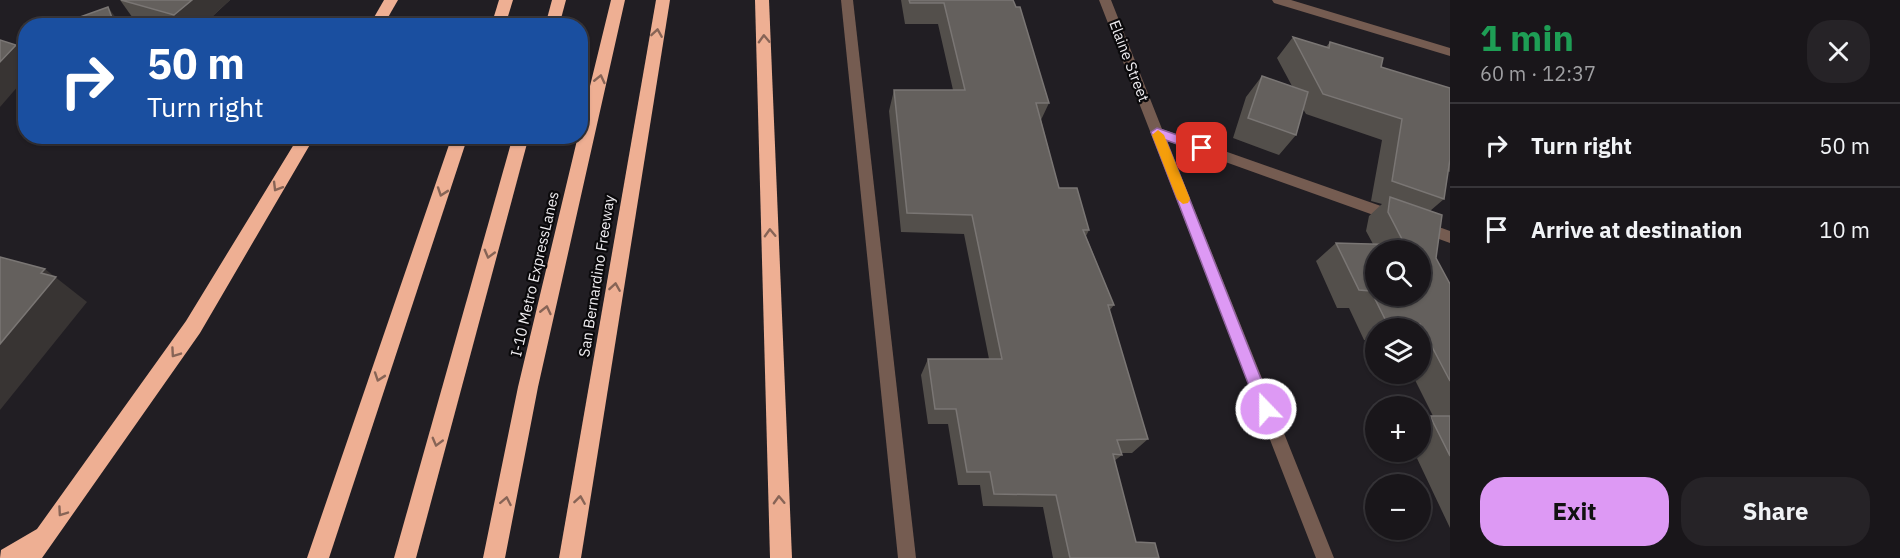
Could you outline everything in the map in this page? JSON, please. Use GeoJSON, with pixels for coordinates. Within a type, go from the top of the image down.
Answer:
{"type":"FeatureCollection","features":[{"type":"Feature","properties":{"kind":"highway"},"geometry":{"type":"LineString","coordinates":[[381,18],[391,0]]}},
{"type":"Feature","properties":{"kind":"highway"},"geometry":{"type":"LineString","coordinates":[[501,18],[507,0]]}},
{"type":"Feature","properties":{"kind":"highway"},"geometry":{"type":"LineString","coordinates":[[554,18],[559,0]]}},
{"type":"Feature","properties":{"kind":"highway","name":"I-10 Metro ExpressLanes"},"geometry":{"type":"LineString","coordinates":[[588,129],[618,0]]}},
{"type":"Feature","properties":{"kind":"highway","name":"San Bernardino Freeway"},"geometry":{"type":"LineString","coordinates":[[570,558],[663,0]]}},
{"type":"Feature","properties":{"kind":"highway"},"geometry":{"type":"LineString","coordinates":[[762,0],[782,558]]}},
{"type":"Feature","properties":{"kind":"highway"},"geometry":{"type":"LineString","coordinates":[[29,558],[193,327],[303,144]]}},
{"type":"Feature","properties":{"kind":"highway"},"geometry":{"type":"LineString","coordinates":[[318,558],[457,144]]}},
{"type":"Feature","properties":{"kind":"highway"},"geometry":{"type":"LineString","coordinates":[[405,558],[519,144]]}},
{"type":"Feature","properties":{"kind":"highway","name":"I-10 Metro ExpressLanes"},"geometry":{"type":"LineString","coordinates":[[494,558],[528,387],[585,144]]}},
{"type":"Feature","properties":{"kind":"highway"},"geometry":{"type":"LineString","coordinates":[[9,558],[47,533]]}},
{"type":"Feature","properties":{"kind":"street"},"geometry":{"type":"LineString","coordinates":[[847,0],[907,558]]}},
{"type":"Feature","properties":{"kind":"street","name":"Elaine Street"},"geometry":{"type":"LineString","coordinates":[[1105,0],[1325,558]]}},
{"type":"Feature","properties":{"kind":"street"},"geometry":{"type":"LineString","coordinates":[[1278,0],[1450,52]]}},
{"type":"Feature","properties":{"kind":"street"},"geometry":{"type":"LineString","coordinates":[[1157,132],[1450,237]]}},
{"type":"Feature","properties":{"kind":"building"},"geometry":{"type":"Polygon","coordinates":[[[121,0],[192,0],[174,15],[121,0]]]}},
{"type":"Feature","properties":{"kind":"building"},"geometry":{"type":"Polygon","coordinates":[[[909,0],[1013,0],[1016,7],[1020,7],[1049,103],[1036,103],[1059,188],[1077,188],[1089,230],[1083,230],[1114,305],[1108,305],[1148,439],[1117,440],[1122,455],[1113,454],[1136,542],[1155,543],[1159,558],[1070,558],[1056,495],[994,494],[990,472],[967,472],[956,409],[935,409],[928,359],[1002,359],[972,215],[907,213],[894,90],[965,90],[944,3],[910,3],[909,0]]]}},
{"type":"Feature","properties":{"kind":"building"},"geometry":{"type":"Polygon","coordinates":[[[108,7],[112,18],[77,18],[108,7]]]}},
{"type":"Feature","properties":{"kind":"building"},"geometry":{"type":"Polygon","coordinates":[[[1293,37],[1329,48],[1330,42],[1383,58],[1381,67],[1450,88],[1450,159],[1444,199],[1392,181],[1402,119],[1323,94],[1293,37]]]}},
{"type":"Feature","properties":{"kind":"building"},"geometry":{"type":"Polygon","coordinates":[[[0,40],[16,45],[0,62],[0,40]]]}},
{"type":"Feature","properties":{"kind":"building"},"geometry":{"type":"Polygon","coordinates":[[[1262,76],[1308,92],[1296,135],[1248,118],[1262,76]]]}},
{"type":"Feature","properties":{"kind":"building"},"geometry":{"type":"Polygon","coordinates":[[[1390,197],[1442,215],[1436,258],[1450,284],[1450,381],[1431,345],[1431,318],[1384,318],[1378,306],[1431,306],[1431,240],[1402,240],[1388,212],[1390,197]]]}},
{"type":"Feature","properties":{"kind":"building"},"geometry":{"type":"Polygon","coordinates":[[[1336,243],[1365,244],[1365,290],[1359,290],[1336,243]]]}},
{"type":"Feature","properties":{"kind":"building"},"geometry":{"type":"Polygon","coordinates":[[[0,257],[45,269],[41,273],[56,277],[0,344],[0,257]]]}},
{"type":"Feature","properties":{"kind":"building"},"geometry":{"type":"Polygon","coordinates":[[[1431,416],[1450,416],[1450,456],[1431,418],[1431,416]]]}},
{"type":"Feature","properties":{"kind":"slow traffic"},"geometry":{"type":"LineString","coordinates":[[1158,135],[1183,199]]}},
{"type":"Feature","properties":{"kind":"route"},"geometry":{"type":"LineString","coordinates":[[1202,148],[1157,132],[1266,409]]}}]}
